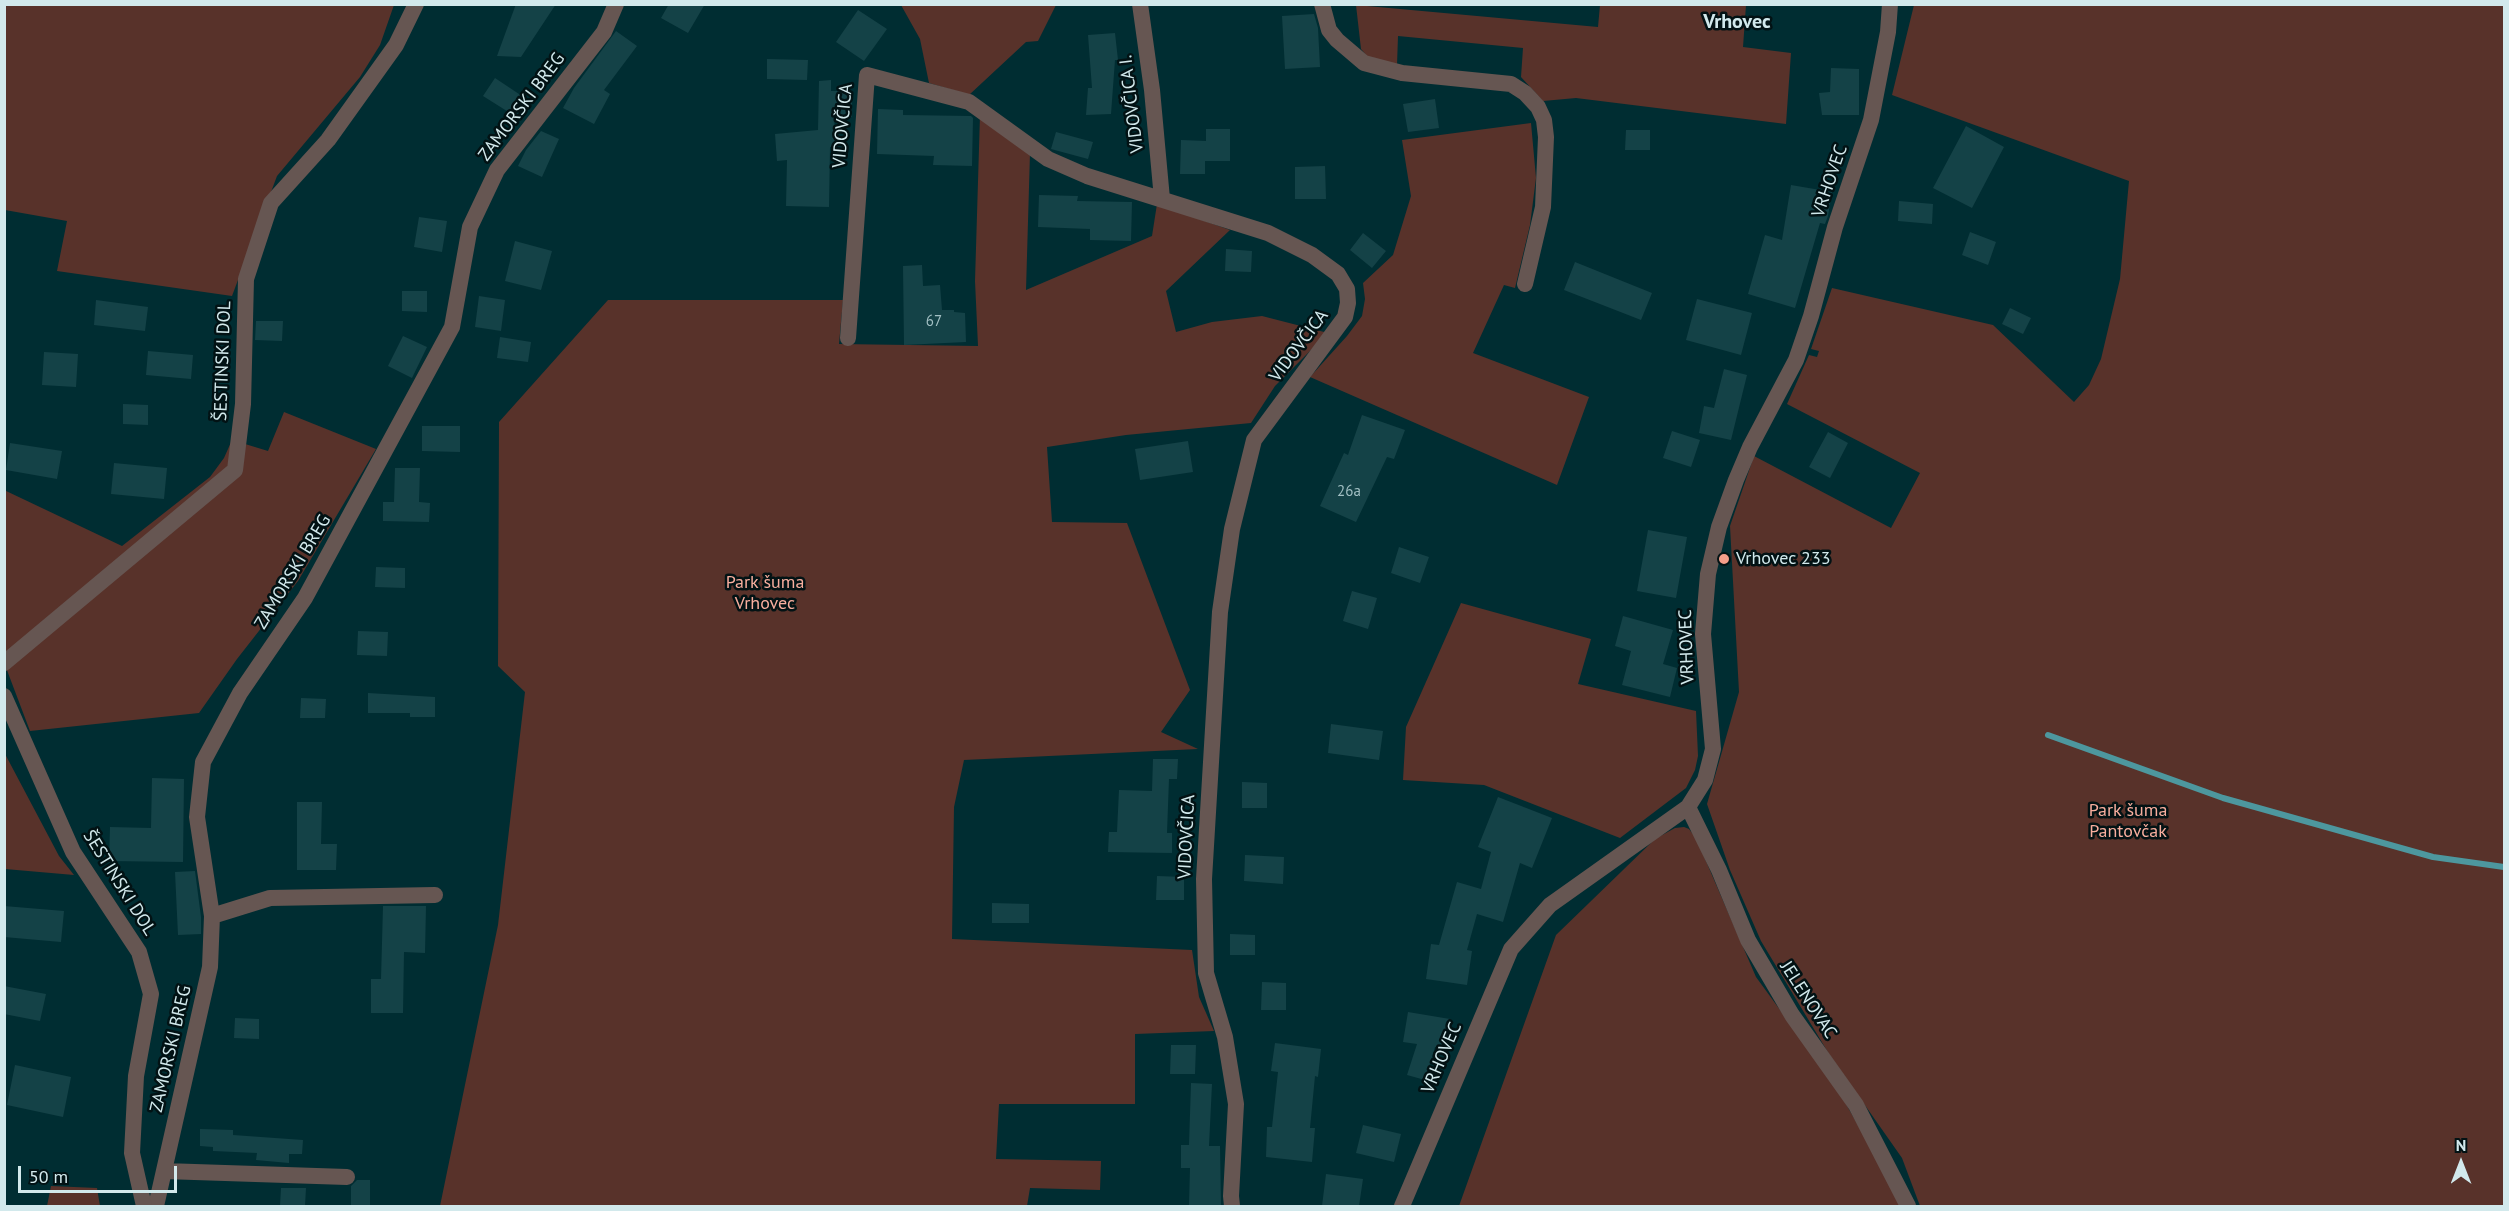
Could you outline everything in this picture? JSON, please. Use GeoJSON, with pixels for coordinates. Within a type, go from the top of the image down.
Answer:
{"type":"FeatureCollection","features":[{"type":"Feature","properties":{"kind":"street","name":"ŠESTINSKI DOL"},"geometry":{"type":"LineString","coordinates":[[4,663],[235,470],[243,404],[246,279],[271,203],[328,141],[396,45],[416,4]]}},
{"type":"Feature","properties":{"kind":"street","name":"ZAMORSKI BREG"},"geometry":{"type":"LineString","coordinates":[[156,1206],[210,967],[212,916],[197,817],[203,762],[240,693],[305,598],[452,327],[470,227],[497,170],[604,32],[616,4]]}},
{"type":"Feature","properties":{"kind":"street","name":"VIDOVČICA I."},"geometry":{"type":"LineString","coordinates":[[1140,4],[1152,90],[1162,199]]}},
{"type":"Feature","properties":{"kind":"street"},"geometry":{"type":"LineString","coordinates":[[1322,4],[1329,30],[1364,63],[1402,73],[1511,84],[1525,93],[1538,107],[1544,120],[1546,137],[1543,207],[1525,284]]}},
{"type":"Feature","properties":{"kind":"street","name":"VRHOVEC"},"geometry":{"type":"LineString","coordinates":[[1401,1206],[1511,949],[1550,905],[1688,807],[1706,780],[1713,749],[1703,634],[1708,574],[1719,527],[1750,447],[1800,349],[1834,227],[1871,120],[1888,32],[1890,4]]}},
{"type":"Feature","properties":{"kind":"street","name":"VIDOVČICA"},"geometry":{"type":"LineString","coordinates":[[848,338],[867,75],[969,102],[1048,159],[1088,176],[1268,234],[1312,255],[1338,274],[1347,289],[1348,303],[1345,317],[1254,440],[1232,530],[1220,612],[1204,879],[1206,973],[1225,1037],[1236,1104],[1232,1206]]}},
{"type":"Feature","properties":{"kind":"street","name":"ŠESTINSKI DOL"},"geometry":{"type":"LineString","coordinates":[[4,696],[74,852],[139,952],[151,994],[136,1076],[132,1153],[144,1206]]}},
{"type":"Feature","properties":{"kind":"street","name":"JELENOVAC"},"geometry":{"type":"LineString","coordinates":[[1688,807],[1719,870],[1748,940],[1792,1015],[1856,1104],[1908,1206]]}},
{"type":"Feature","properties":{"kind":"street"},"geometry":{"type":"LineString","coordinates":[[212,916],[270,898],[435,895]]}},
{"type":"Feature","properties":{"kind":"street"},"geometry":{"type":"LineString","coordinates":[[164,1171],[347,1177]]}},
{"type":"Feature","properties":{"kind":"green space"},"geometry":{"type":"Polygon","coordinates":[[[4,5],[394,5],[380,45],[360,77],[277,176],[232,296],[57,271],[67,221],[5,210],[4,5]]]}},
{"type":"Feature","properties":{"kind":"green space"},"geometry":{"type":"Polygon","coordinates":[[[901,5],[1056,5],[1038,41],[1026,42],[969,95],[929,83],[920,39],[901,5]]]}},
{"type":"Feature","properties":{"kind":"green space"},"geometry":{"type":"Polygon","coordinates":[[[1356,5],[1598,27],[1600,5],[1746,5],[1743,47],[1791,53],[1786,124],[1576,98],[1543,101],[1521,77],[1523,48],[1398,36],[1397,65],[1368,57],[1361,49],[1356,5]]]}},
{"type":"Feature","properties":{"kind":"green space","name":"Park šuma Pantovčak"},"geometry":{"type":"Polygon","coordinates":[[[1914,5],[2504,5],[2504,1206],[1920,1206],[1902,1158],[1829,1054],[1761,941],[1730,870],[1707,804],[1739,692],[1730,526],[1754,456],[1891,528],[1920,473],[1787,404],[1809,355],[1817,357],[1819,351],[1811,349],[1832,288],[1993,325],[2074,402],[2089,385],[2101,359],[2120,279],[2129,181],[1892,95],[1914,5]]]}},
{"type":"Feature","properties":{"kind":"green space","name":"Park šuma Vrhovec"},"geometry":{"type":"Polygon","coordinates":[[[980,115],[1030,153],[1026,290],[1152,236],[1157,204],[1230,230],[1166,291],[1176,332],[1212,322],[1262,316],[1328,333],[1275,386],[1251,423],[1126,435],[1047,447],[1052,522],[1127,523],[1190,690],[1161,732],[1198,749],[964,760],[954,807],[952,939],[1192,950],[1199,997],[1214,1031],[1135,1034],[1135,1104],[999,1104],[996,1159],[1101,1161],[1100,1190],[1030,1188],[1027,1206],[440,1206],[498,925],[525,692],[498,666],[499,422],[608,300],[843,300],[839,344],[978,346],[975,281],[980,115]]]}},
{"type":"Feature","properties":{"kind":"green space"},"geometry":{"type":"Polygon","coordinates":[[[1531,123],[1536,178],[1530,225],[1515,288],[1504,285],[1473,353],[1589,397],[1557,485],[1310,377],[1362,316],[1365,299],[1363,283],[1393,255],[1411,196],[1402,140],[1531,123]]]}},
{"type":"Feature","properties":{"kind":"green space"},"geometry":{"type":"Polygon","coordinates":[[[284,412],[376,449],[298,581],[237,659],[199,713],[30,731],[5,665],[4,490],[122,546],[210,477],[224,458],[232,440],[268,451],[284,412]]]}},
{"type":"Feature","properties":{"kind":"green space"},"geometry":{"type":"Polygon","coordinates":[[[1461,603],[1591,639],[1578,684],[1696,711],[1698,756],[1695,770],[1686,788],[1620,838],[1484,785],[1403,780],[1406,727],[1461,603]]]}},
{"type":"Feature","properties":{"kind":"green space"},"geometry":{"type":"Polygon","coordinates":[[[4,752],[59,856],[74,875],[5,869],[4,752]]]}},
{"type":"Feature","properties":{"kind":"green space"},"geometry":{"type":"Polygon","coordinates":[[[1675,828],[1689,829],[1696,838],[1756,977],[1837,1088],[1901,1206],[1459,1206],[1556,935],[1655,839],[1675,828]]]}},
{"type":"Feature","properties":{"kind":"green space"},"geometry":{"type":"Polygon","coordinates":[[[51,1186],[97,1188],[100,1206],[47,1206],[51,1186]]]}},
{"type":"Feature","properties":{"kind":"building"},"geometry":{"type":"Polygon","coordinates":[[[516,4],[556,4],[521,57],[497,56],[516,4]]]}},
{"type":"Feature","properties":{"kind":"building"},"geometry":{"type":"Polygon","coordinates":[[[669,4],[705,4],[688,33],[661,18],[669,4]]]}},
{"type":"Feature","properties":{"kind":"building"},"geometry":{"type":"Polygon","coordinates":[[[858,10],[887,29],[864,61],[836,42],[858,10]]]}},
{"type":"Feature","properties":{"kind":"building"},"geometry":{"type":"Polygon","coordinates":[[[1314,14],[1318,28],[1320,67],[1285,69],[1282,16],[1314,14]]]}},
{"type":"Feature","properties":{"kind":"building"},"geometry":{"type":"Polygon","coordinates":[[[616,31],[637,46],[604,90],[610,94],[594,124],[563,108],[574,88],[616,31]]]}},
{"type":"Feature","properties":{"kind":"building"},"geometry":{"type":"Polygon","coordinates":[[[1115,33],[1118,60],[1115,60],[1111,114],[1086,115],[1088,88],[1092,88],[1088,35],[1115,33]]]}},
{"type":"Feature","properties":{"kind":"building"},"geometry":{"type":"Polygon","coordinates":[[[767,59],[808,60],[807,80],[767,79],[767,59]]]}},
{"type":"Feature","properties":{"kind":"building"},"geometry":{"type":"Polygon","coordinates":[[[1831,68],[1859,69],[1859,115],[1822,115],[1819,93],[1830,92],[1831,68]]]}},
{"type":"Feature","properties":{"kind":"building"},"geometry":{"type":"Polygon","coordinates":[[[495,78],[522,96],[510,113],[483,96],[495,78]]]}},
{"type":"Feature","properties":{"kind":"building"},"geometry":{"type":"Polygon","coordinates":[[[831,80],[831,91],[852,91],[852,117],[834,117],[836,146],[830,147],[829,207],[786,206],[787,160],[777,161],[775,134],[818,130],[819,81],[831,80]]]}},
{"type":"Feature","properties":{"kind":"building"},"geometry":{"type":"Polygon","coordinates":[[[1435,99],[1439,128],[1408,132],[1403,104],[1435,99]]]}},
{"type":"Feature","properties":{"kind":"building"},"geometry":{"type":"Polygon","coordinates":[[[878,109],[903,110],[903,115],[971,116],[973,118],[972,166],[933,165],[934,156],[877,154],[878,109]]]}},
{"type":"Feature","properties":{"kind":"building"},"geometry":{"type":"Polygon","coordinates":[[[1966,126],[2004,147],[1972,208],[1933,188],[1966,126]]]}},
{"type":"Feature","properties":{"kind":"building"},"geometry":{"type":"Polygon","coordinates":[[[1206,129],[1230,129],[1230,161],[1205,161],[1205,174],[1180,174],[1181,140],[1206,141],[1206,129]]]}},
{"type":"Feature","properties":{"kind":"building"},"geometry":{"type":"Polygon","coordinates":[[[1626,130],[1650,130],[1650,150],[1625,150],[1626,130]]]}},
{"type":"Feature","properties":{"kind":"building"},"geometry":{"type":"Polygon","coordinates":[[[541,131],[559,139],[542,177],[518,166],[526,150],[541,131]]]}},
{"type":"Feature","properties":{"kind":"building"},"geometry":{"type":"Polygon","coordinates":[[[1056,132],[1093,142],[1088,159],[1051,149],[1056,132]]]}},
{"type":"Feature","properties":{"kind":"building"},"geometry":{"type":"Polygon","coordinates":[[[1325,166],[1326,199],[1295,199],[1295,167],[1325,166]]]}},
{"type":"Feature","properties":{"kind":"building"},"geometry":{"type":"Polygon","coordinates":[[[1791,185],[1832,192],[1828,216],[1825,224],[1820,223],[1795,308],[1748,294],[1765,235],[1782,240],[1791,185]]]}},
{"type":"Feature","properties":{"kind":"building"},"geometry":{"type":"Polygon","coordinates":[[[1039,195],[1078,196],[1077,201],[1132,202],[1131,241],[1090,240],[1090,229],[1038,227],[1039,195]]]}},
{"type":"Feature","properties":{"kind":"building"},"geometry":{"type":"Polygon","coordinates":[[[1899,201],[1933,204],[1932,224],[1898,221],[1899,201]]]}},
{"type":"Feature","properties":{"kind":"building"},"geometry":{"type":"Polygon","coordinates":[[[419,217],[447,221],[442,252],[414,247],[419,217]]]}},
{"type":"Feature","properties":{"kind":"building"},"geometry":{"type":"Polygon","coordinates":[[[1970,232],[1996,242],[1988,265],[1962,255],[1970,232]]]}},
{"type":"Feature","properties":{"kind":"building"},"geometry":{"type":"Polygon","coordinates":[[[1363,233],[1386,251],[1372,268],[1350,250],[1363,233]]]}},
{"type":"Feature","properties":{"kind":"building"},"geometry":{"type":"Polygon","coordinates":[[[515,241],[552,251],[541,290],[505,281],[515,241]]]}},
{"type":"Feature","properties":{"kind":"building"},"geometry":{"type":"Polygon","coordinates":[[[1226,249],[1252,251],[1251,272],[1225,271],[1226,249]]]}},
{"type":"Feature","properties":{"kind":"building"},"geometry":{"type":"Polygon","coordinates":[[[1575,262],[1652,293],[1641,320],[1564,290],[1575,262]]]}},
{"type":"Feature","properties":{"kind":"building"},"geometry":{"type":"Polygon","coordinates":[[[922,265],[923,286],[940,285],[942,310],[965,313],[966,342],[904,345],[903,266],[922,265]]]}},
{"type":"Feature","properties":{"kind":"building"},"geometry":{"type":"Polygon","coordinates":[[[402,291],[427,291],[427,312],[402,311],[402,291]]]}},
{"type":"Feature","properties":{"kind":"building"},"geometry":{"type":"Polygon","coordinates":[[[479,296],[505,300],[501,331],[475,327],[479,296]]]}},
{"type":"Feature","properties":{"kind":"building"},"geometry":{"type":"Polygon","coordinates":[[[1697,299],[1752,313],[1741,355],[1686,340],[1697,299]]]}},
{"type":"Feature","properties":{"kind":"building"},"geometry":{"type":"Polygon","coordinates":[[[96,300],[148,307],[145,331],[94,325],[96,300]]]}},
{"type":"Feature","properties":{"kind":"building"},"geometry":{"type":"Polygon","coordinates":[[[2010,308],[2031,318],[2023,334],[2002,324],[2010,308]]]}},
{"type":"Feature","properties":{"kind":"building"},"geometry":{"type":"Polygon","coordinates":[[[256,321],[283,321],[282,341],[255,340],[256,321]]]}},
{"type":"Feature","properties":{"kind":"building"},"geometry":{"type":"Polygon","coordinates":[[[403,336],[427,347],[412,378],[388,366],[403,336]]]}},
{"type":"Feature","properties":{"kind":"building"},"geometry":{"type":"Polygon","coordinates":[[[500,337],[531,342],[528,362],[497,358],[500,337]]]}},
{"type":"Feature","properties":{"kind":"building"},"geometry":{"type":"Polygon","coordinates":[[[148,351],[193,355],[191,379],[146,375],[148,351]]]}},
{"type":"Feature","properties":{"kind":"building"},"geometry":{"type":"Polygon","coordinates":[[[44,352],[78,354],[76,387],[42,385],[44,352]]]}},
{"type":"Feature","properties":{"kind":"building"},"geometry":{"type":"Polygon","coordinates":[[[1724,369],[1747,375],[1731,440],[1699,433],[1704,406],[1714,408],[1724,369]]]}},
{"type":"Feature","properties":{"kind":"building"},"geometry":{"type":"Polygon","coordinates":[[[123,404],[148,405],[148,425],[123,424],[123,404]]]}},
{"type":"Feature","properties":{"kind":"building"},"geometry":{"type":"Polygon","coordinates":[[[1362,415],[1405,430],[1394,459],[1387,457],[1356,522],[1320,506],[1344,453],[1348,455],[1362,415]]]}},
{"type":"Feature","properties":{"kind":"building"},"geometry":{"type":"Polygon","coordinates":[[[422,426],[460,426],[460,452],[422,451],[422,426]]]}},
{"type":"Feature","properties":{"kind":"building"},"geometry":{"type":"Polygon","coordinates":[[[1672,431],[1700,440],[1691,467],[1663,458],[1672,431]]]}},
{"type":"Feature","properties":{"kind":"building"},"geometry":{"type":"Polygon","coordinates":[[[1828,432],[1848,443],[1830,478],[1809,467],[1828,432]]]}},
{"type":"Feature","properties":{"kind":"building"},"geometry":{"type":"Polygon","coordinates":[[[1188,441],[1193,472],[1140,480],[1135,449],[1188,441]]]}},
{"type":"Feature","properties":{"kind":"building"},"geometry":{"type":"Polygon","coordinates":[[[10,443],[62,451],[57,479],[6,470],[10,443]]]}},
{"type":"Feature","properties":{"kind":"building"},"geometry":{"type":"Polygon","coordinates":[[[114,463],[167,468],[164,499],[111,494],[114,463]]]}},
{"type":"Feature","properties":{"kind":"building"},"geometry":{"type":"Polygon","coordinates":[[[395,468],[420,468],[419,502],[430,503],[429,522],[383,521],[383,502],[394,502],[395,468]]]}},
{"type":"Feature","properties":{"kind":"building"},"geometry":{"type":"Polygon","coordinates":[[[1648,530],[1687,537],[1676,598],[1637,591],[1648,530]]]}},
{"type":"Feature","properties":{"kind":"building"},"geometry":{"type":"Polygon","coordinates":[[[1399,547],[1429,557],[1420,583],[1391,573],[1399,547]]]}},
{"type":"Feature","properties":{"kind":"building"},"geometry":{"type":"Polygon","coordinates":[[[376,567],[405,568],[405,588],[375,587],[376,567]]]}},
{"type":"Feature","properties":{"kind":"building"},"geometry":{"type":"Polygon","coordinates":[[[1352,591],[1377,598],[1368,629],[1343,621],[1352,591]]]}},
{"type":"Feature","properties":{"kind":"building"},"geometry":{"type":"Polygon","coordinates":[[[1623,616],[1673,630],[1663,664],[1677,668],[1670,697],[1622,685],[1631,651],[1615,646],[1623,616]]]}},
{"type":"Feature","properties":{"kind":"building"},"geometry":{"type":"Polygon","coordinates":[[[358,631],[388,632],[387,656],[357,655],[358,631]]]}},
{"type":"Feature","properties":{"kind":"building"},"geometry":{"type":"Polygon","coordinates":[[[368,693],[435,697],[435,717],[410,717],[410,713],[368,713],[368,693]]]}},
{"type":"Feature","properties":{"kind":"building"},"geometry":{"type":"Polygon","coordinates":[[[301,698],[326,699],[325,718],[300,718],[301,698]]]}},
{"type":"Feature","properties":{"kind":"building"},"geometry":{"type":"Polygon","coordinates":[[[1331,724],[1383,731],[1379,760],[1328,753],[1331,724]]]}},
{"type":"Feature","properties":{"kind":"building"},"geometry":{"type":"Polygon","coordinates":[[[1153,759],[1178,759],[1177,779],[1169,779],[1167,833],[1172,833],[1172,853],[1108,852],[1109,832],[1117,832],[1119,790],[1152,791],[1153,759]]]}},
{"type":"Feature","properties":{"kind":"building"},"geometry":{"type":"Polygon","coordinates":[[[152,778],[184,779],[183,862],[109,861],[110,827],[151,828],[152,778]]]}},
{"type":"Feature","properties":{"kind":"building"},"geometry":{"type":"Polygon","coordinates":[[[1242,782],[1267,783],[1267,808],[1242,808],[1242,782]]]}},
{"type":"Feature","properties":{"kind":"building"},"geometry":{"type":"Polygon","coordinates":[[[1498,797],[1552,818],[1532,868],[1520,863],[1503,922],[1477,914],[1467,950],[1472,951],[1467,985],[1426,979],[1431,944],[1439,945],[1457,882],[1481,889],[1491,852],[1478,847],[1498,797]]]}},
{"type":"Feature","properties":{"kind":"building"},"geometry":{"type":"Polygon","coordinates":[[[297,802],[322,802],[321,844],[337,844],[336,870],[297,870],[297,802]]]}},
{"type":"Feature","properties":{"kind":"building"},"geometry":{"type":"Polygon","coordinates":[[[1245,855],[1284,857],[1283,884],[1244,881],[1245,855]]]}},
{"type":"Feature","properties":{"kind":"building"},"geometry":{"type":"Polygon","coordinates":[[[195,871],[201,934],[178,935],[175,872],[195,871]]]}},
{"type":"Feature","properties":{"kind":"building"},"geometry":{"type":"Polygon","coordinates":[[[1157,876],[1184,877],[1184,900],[1156,900],[1157,876]]]}},
{"type":"Feature","properties":{"kind":"building"},"geometry":{"type":"Polygon","coordinates":[[[992,903],[1029,904],[1029,923],[992,923],[992,903]]]}},
{"type":"Feature","properties":{"kind":"building"},"geometry":{"type":"Polygon","coordinates":[[[4,906],[64,911],[61,942],[4,937],[4,906]]]}},
{"type":"Feature","properties":{"kind":"building"},"geometry":{"type":"Polygon","coordinates":[[[383,906],[426,906],[425,953],[404,952],[403,1013],[371,1013],[371,979],[381,979],[383,906]]]}},
{"type":"Feature","properties":{"kind":"building"},"geometry":{"type":"Polygon","coordinates":[[[1230,934],[1255,935],[1255,955],[1230,955],[1230,934]]]}},
{"type":"Feature","properties":{"kind":"building"},"geometry":{"type":"Polygon","coordinates":[[[1262,982],[1286,983],[1286,1010],[1261,1010],[1262,982]]]}},
{"type":"Feature","properties":{"kind":"building"},"geometry":{"type":"Polygon","coordinates":[[[4,986],[46,994],[40,1021],[4,1014],[4,986]]]}},
{"type":"Feature","properties":{"kind":"building"},"geometry":{"type":"Polygon","coordinates":[[[1408,1012],[1450,1019],[1445,1049],[1435,1047],[1425,1080],[1407,1075],[1417,1044],[1403,1042],[1408,1012]]]}},
{"type":"Feature","properties":{"kind":"building"},"geometry":{"type":"Polygon","coordinates":[[[235,1018],[259,1019],[259,1039],[234,1038],[235,1018]]]}},
{"type":"Feature","properties":{"kind":"building"},"geometry":{"type":"Polygon","coordinates":[[[1275,1043],[1321,1049],[1318,1077],[1315,1076],[1310,1128],[1315,1128],[1312,1162],[1266,1157],[1267,1127],[1272,1127],[1278,1072],[1271,1071],[1275,1043]]]}},
{"type":"Feature","properties":{"kind":"building"},"geometry":{"type":"Polygon","coordinates":[[[1171,1045],[1196,1045],[1195,1074],[1170,1074],[1171,1045]]]}},
{"type":"Feature","properties":{"kind":"building"},"geometry":{"type":"Polygon","coordinates":[[[15,1065],[71,1077],[63,1117],[7,1105],[15,1065]]]}},
{"type":"Feature","properties":{"kind":"building"},"geometry":{"type":"Polygon","coordinates":[[[1191,1083],[1212,1084],[1209,1146],[1220,1146],[1221,1206],[1189,1206],[1190,1168],[1181,1168],[1181,1145],[1189,1145],[1191,1083]]]}},
{"type":"Feature","properties":{"kind":"building"},"geometry":{"type":"Polygon","coordinates":[[[1363,1125],[1401,1134],[1394,1162],[1356,1153],[1363,1125]]]}},
{"type":"Feature","properties":{"kind":"building"},"geometry":{"type":"Polygon","coordinates":[[[200,1129],[233,1130],[233,1135],[303,1140],[302,1154],[289,1154],[289,1163],[256,1160],[257,1153],[213,1151],[213,1147],[200,1146],[200,1129]]]}},
{"type":"Feature","properties":{"kind":"building"},"geometry":{"type":"Polygon","coordinates":[[[1326,1174],[1363,1179],[1359,1206],[1322,1206],[1326,1174]]]}},
{"type":"Feature","properties":{"kind":"building"},"geometry":{"type":"Polygon","coordinates":[[[357,1180],[370,1180],[370,1206],[351,1206],[351,1186],[357,1180]]]}},
{"type":"Feature","properties":{"kind":"building"},"geometry":{"type":"Polygon","coordinates":[[[281,1188],[306,1188],[305,1206],[280,1206],[281,1188]]]}},
{"type":"Feature","properties":{"kind":"waterway"},"geometry":{"type":"LineString","coordinates":[[2048,735],[2223,798],[2433,857],[2504,867]]}},
{"type":"Feature","properties":{"kind":"place","name":"Vrhovec 233"},"geometry":{"type":"Point","coordinates":[1724,559]}},
{"type":"Feature","properties":{"kind":"district","name":"Vrhovec"},"geometry":{"type":"Point","coordinates":[1737,22]}}]}
